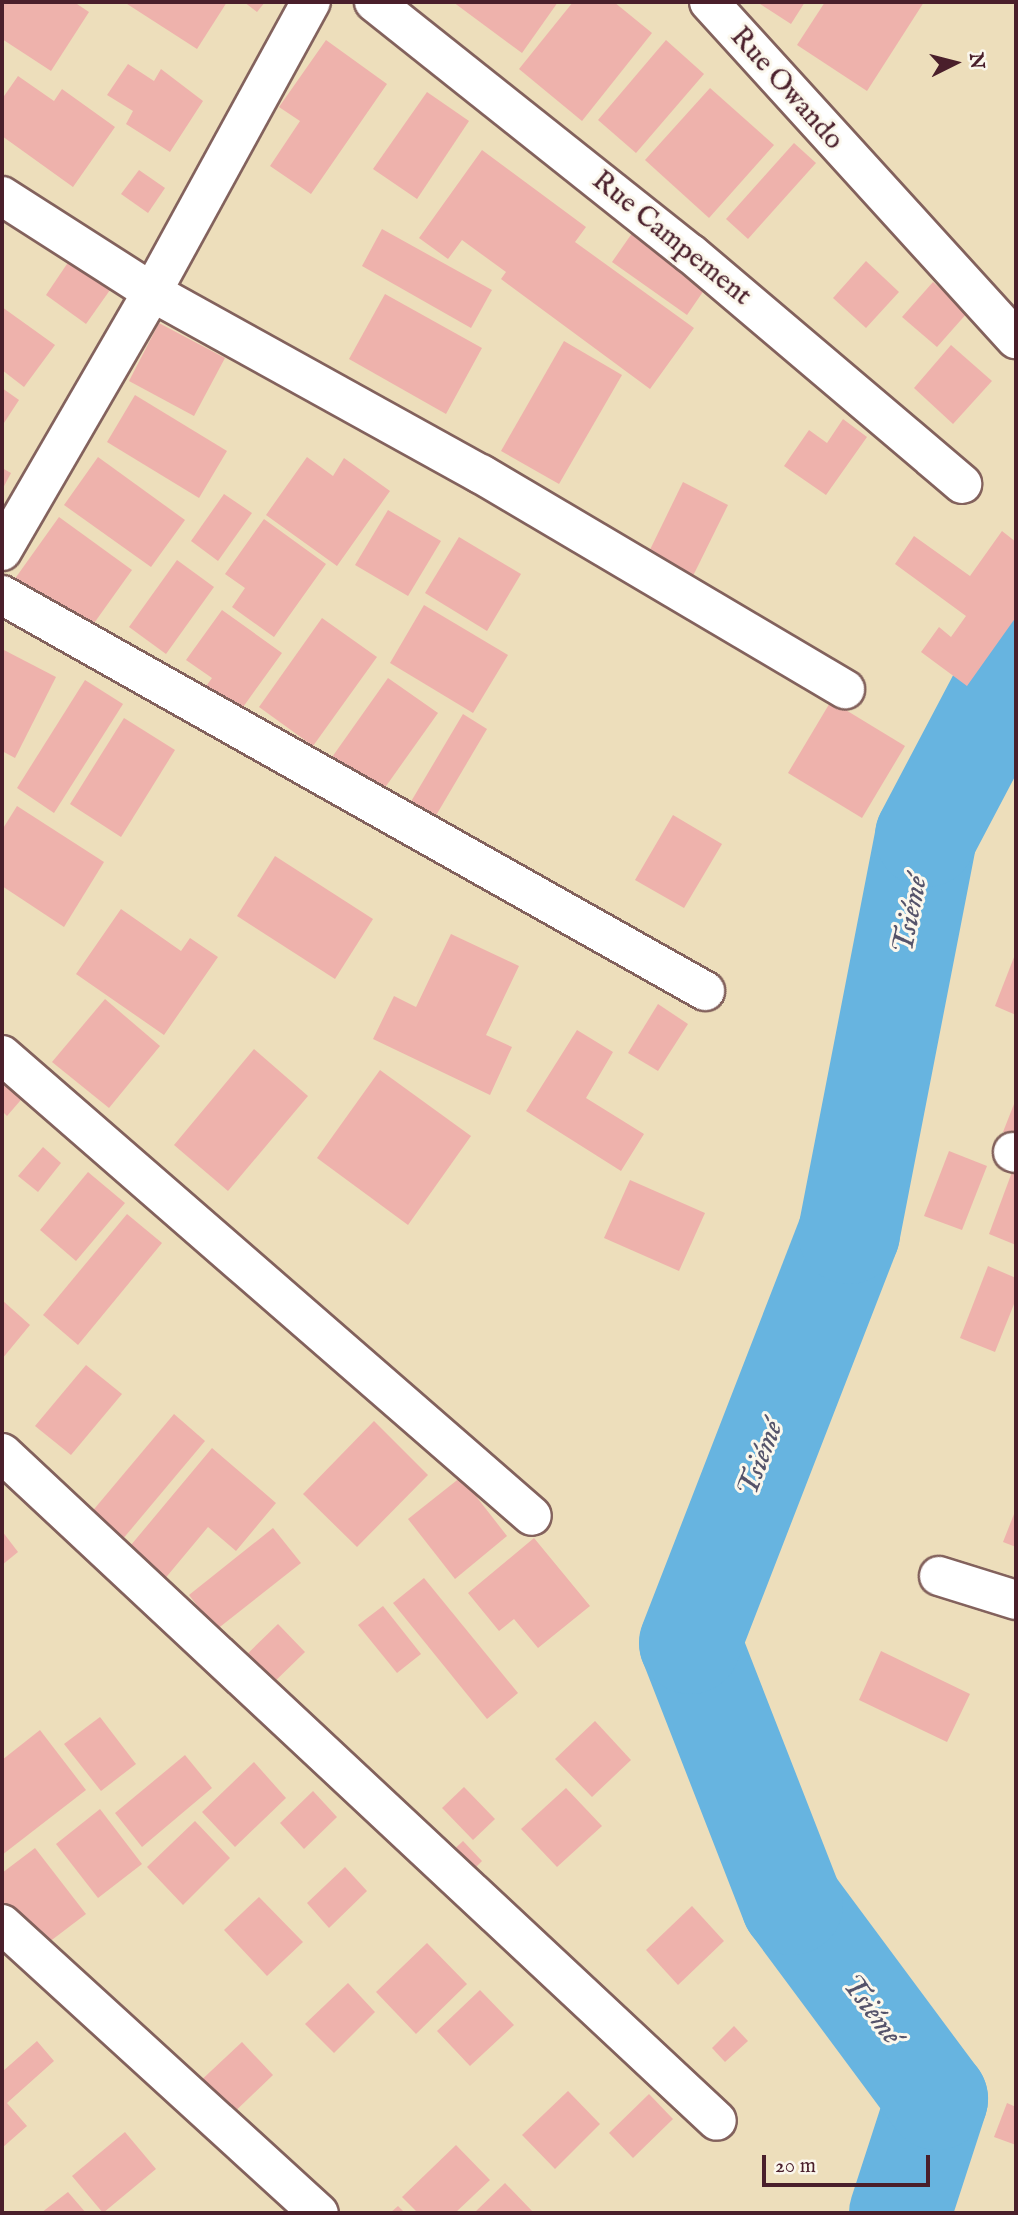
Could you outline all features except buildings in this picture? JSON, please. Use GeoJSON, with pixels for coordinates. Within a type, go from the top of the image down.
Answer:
{"type":"FeatureCollection","features":[{"type":"Feature","properties":{"kind":"street"},"geometry":{"type":"LineString","coordinates":[[2,551],[152,292],[312,2]]}},
{"type":"Feature","properties":{"kind":"street","name":"Rue Campement"},"geometry":{"type":"LineString","coordinates":[[374,2],[690,253],[962,484]]}},
{"type":"Feature","properties":{"kind":"street","name":"Rue Owando"},"geometry":{"type":"LineString","coordinates":[[709,2],[864,176],[1016,339]]}},
{"type":"Feature","properties":{"kind":"street"},"geometry":{"type":"LineString","coordinates":[[2,196],[152,292],[481,474],[845,689]]}},
{"type":"Feature","properties":{"kind":"street"},"geometry":{"type":"LineString","coordinates":[[2,595],[705,991]]}},
{"type":"Feature","properties":{"kind":"street"},"geometry":{"type":"LineString","coordinates":[[2,1055],[532,1516]]}},
{"type":"Feature","properties":{"kind":"street"},"geometry":{"type":"LineString","coordinates":[[2,1452],[717,2122]]}},
{"type":"Feature","properties":{"kind":"street"},"geometry":{"type":"LineString","coordinates":[[939,1576],[1016,1601]]}},
{"type":"Feature","properties":{"kind":"street"},"geometry":{"type":"LineString","coordinates":[[2,1924],[319,2213]]}},
{"type":"Feature","properties":{"kind":"waterway","name":"Tsiémé"},"geometry":{"type":"LineString","coordinates":[[900,2213],[937,2099],[792,1904],[690,1643],[849,1233],[926,836],[1016,665]]}}]}
